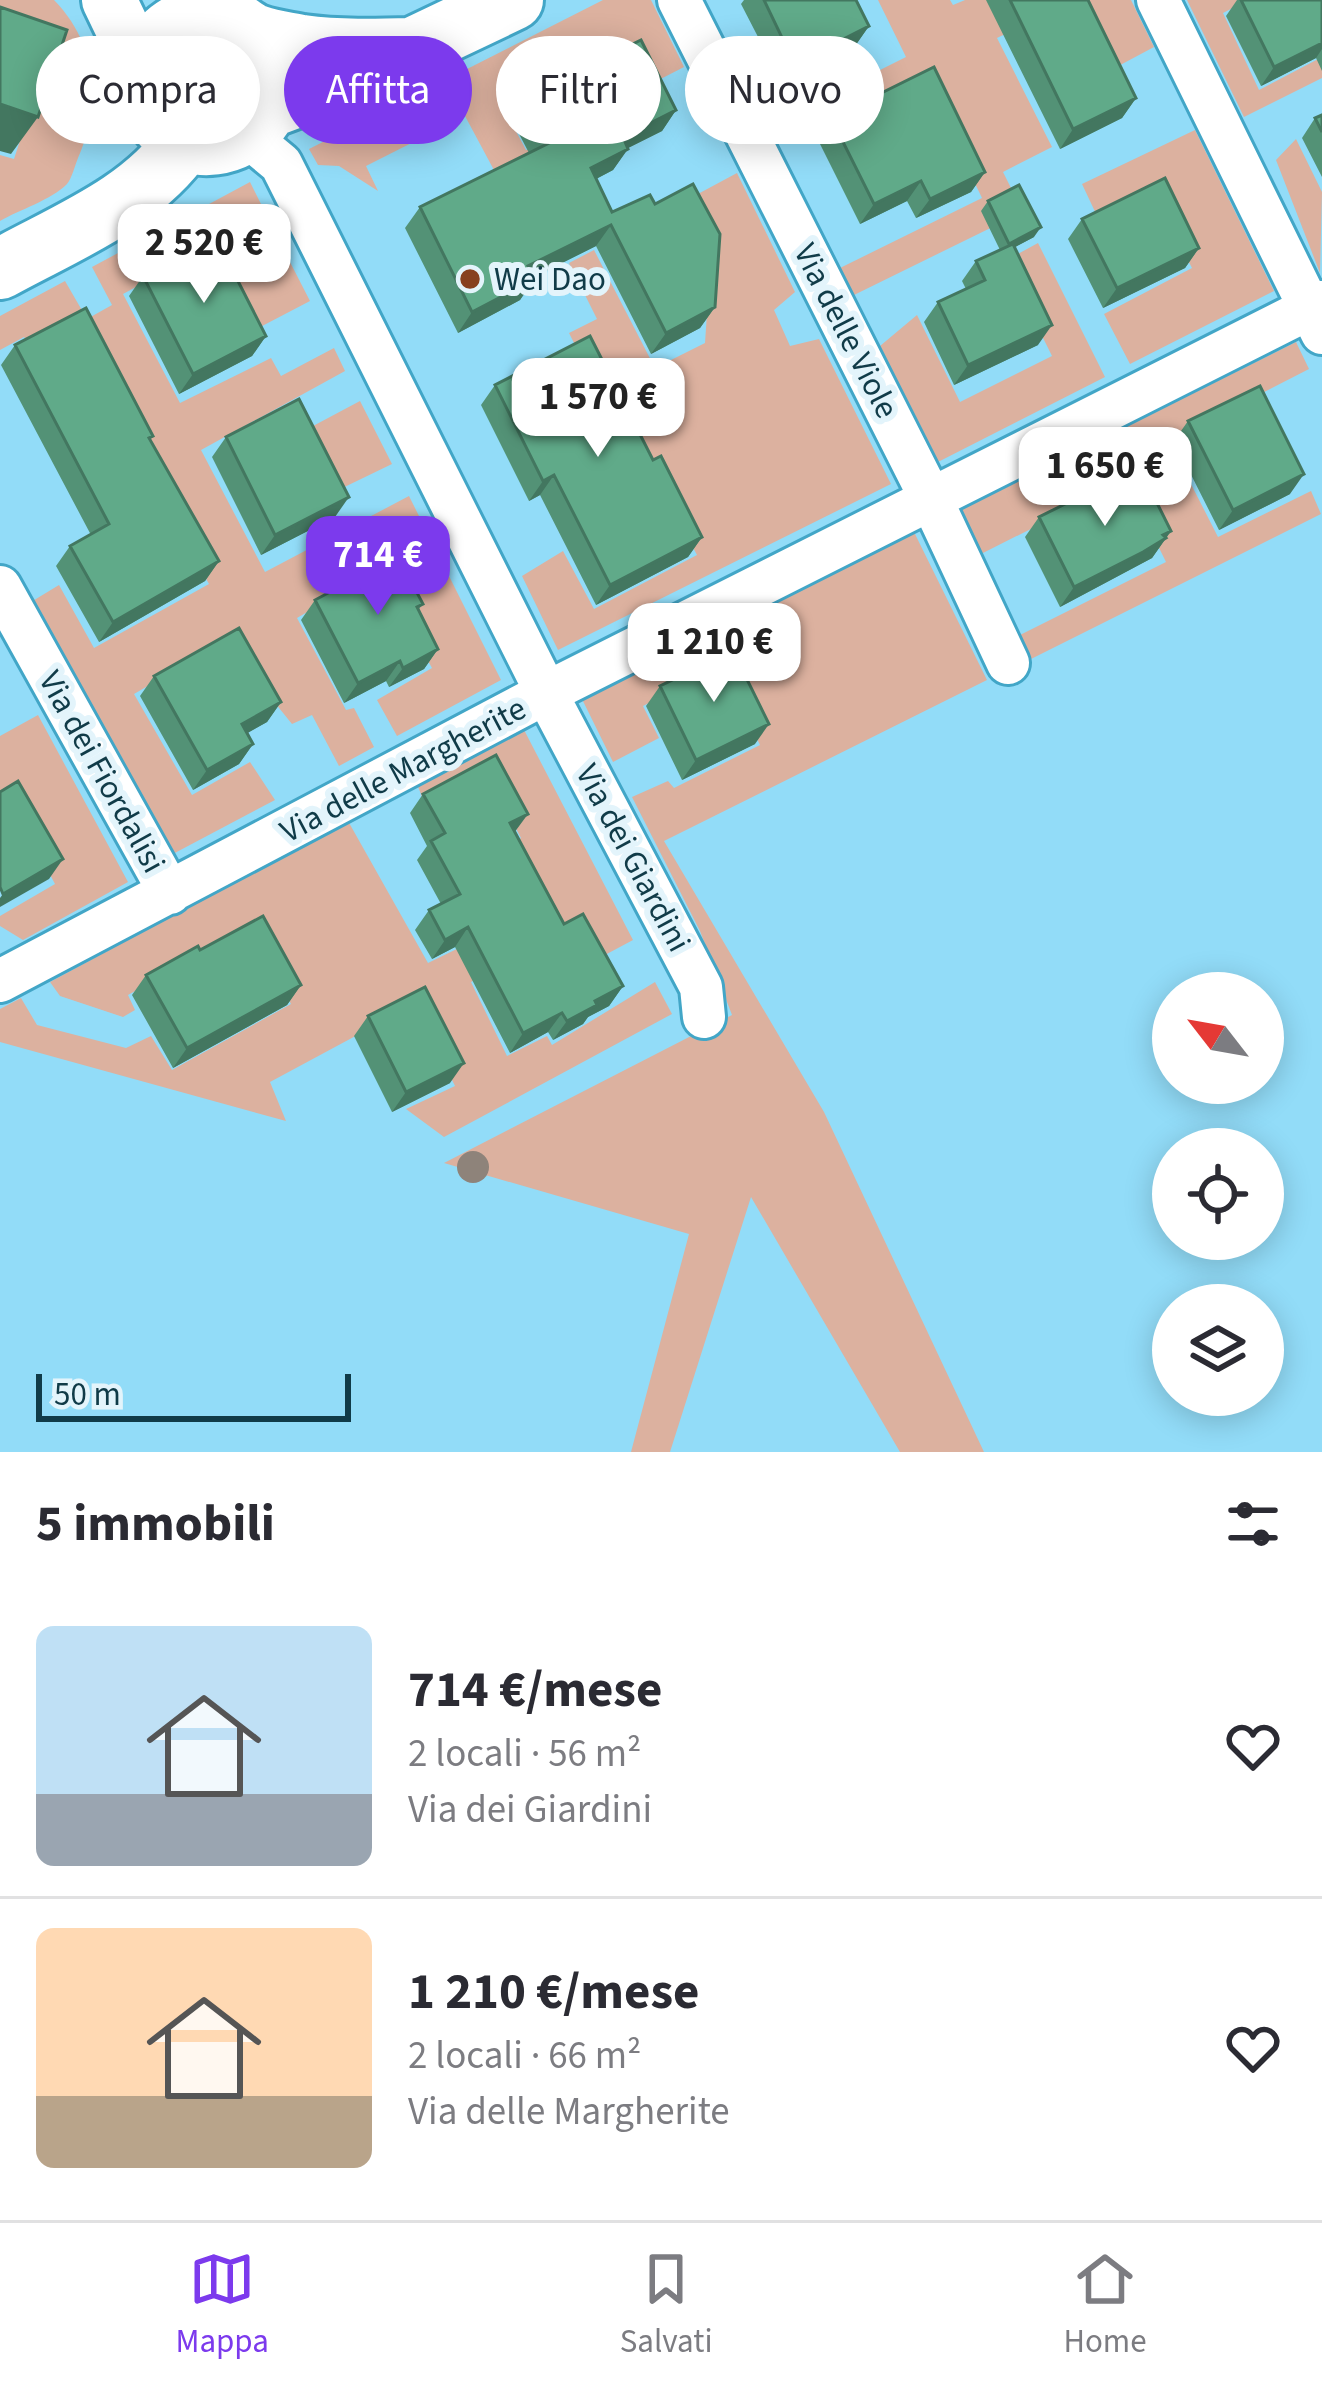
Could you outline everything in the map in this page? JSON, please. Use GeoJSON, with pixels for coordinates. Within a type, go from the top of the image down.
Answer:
{"type":"FeatureCollection","features":[{"type":"Feature","properties":{"kind":"main road"},"geometry":{"type":"LineString","coordinates":[[438,36],[513,0]]}},
{"type":"Feature","properties":{"kind":"main road"},"geometry":{"type":"LineString","coordinates":[[164,36],[186,9],[238,23],[255,34],[284,39]]}},
{"type":"Feature","properties":{"kind":"main road"},"geometry":{"type":"LineString","coordinates":[[260,41],[274,71],[260,113]]}},
{"type":"Feature","properties":{"kind":"main road"},"geometry":{"type":"LineString","coordinates":[[62,235],[94,200],[119,144]]}},
{"type":"Feature","properties":{"kind":"main road"},"geometry":{"type":"LineString","coordinates":[[0,269],[132,194],[170,163],[183,144]]}},
{"type":"Feature","properties":{"kind":"street"},"geometry":{"type":"LineString","coordinates":[[109,0],[125,36]]}},
{"type":"Feature","properties":{"kind":"street","name":"Via delle Viole"},"geometry":{"type":"LineString","coordinates":[[679,0],[932,501],[1008,663]]}},
{"type":"Feature","properties":{"kind":"street"},"geometry":{"type":"LineString","coordinates":[[1158,0],[1318,315]]}},
{"type":"Feature","properties":{"kind":"street","name":"Via dei Giardini"},"geometry":{"type":"LineString","coordinates":[[260,127],[546,694],[701,987],[704,1017]]}},
{"type":"Feature","properties":{"kind":"street","name":"Via delle Margherite"},"geometry":{"type":"LineString","coordinates":[[0,981],[546,694],[1318,315]]}},
{"type":"Feature","properties":{"kind":"street","name":"Via dei Fiordalisi"},"geometry":{"type":"LineString","coordinates":[[0,587],[170,893]]}},
{"type":"Feature","properties":{"kind":"shaded area"},"geometry":{"type":"Polygon","coordinates":[[[0,0],[54,0],[79,36],[36,36],[36,61],[0,49],[0,0]]]}},
{"type":"Feature","properties":{"kind":"shaded area"},"geometry":{"type":"Polygon","coordinates":[[[603,0],[651,0],[684,67],[661,79],[661,36],[532,36],[603,0]]]}},
{"type":"Feature","properties":{"kind":"shaded area"},"geometry":{"type":"Polygon","coordinates":[[[878,0],[950,0],[953,5],[965,0],[1131,0],[1154,47],[1109,71],[1072,1],[997,38],[1052,147],[1003,172],[1023,212],[854,295],[840,268],[982,198],[927,84],[884,105],[884,68],[906,57],[878,0]]]}},
{"type":"Feature","properties":{"kind":"shaded area"},"geometry":{"type":"Polygon","coordinates":[[[1187,0],[1248,0],[1223,13],[1259,90],[1322,57],[1322,78],[1244,117],[1187,0]]]}},
{"type":"Feature","properties":{"kind":"shaded area"},"geometry":{"type":"Polygon","coordinates":[[[496,54],[496,144],[531,148],[510,200],[472,129],[472,66],[496,54]]]}},
{"type":"Feature","properties":{"kind":"shaded area"},"geometry":{"type":"Polygon","coordinates":[[[36,92],[36,144],[83,144],[67,184],[0,221],[0,155],[14,159],[36,92]]]}},
{"type":"Feature","properties":{"kind":"shaded area"},"geometry":{"type":"Polygon","coordinates":[[[1195,130],[1274,291],[1130,364],[1104,314],[1192,268],[1152,192],[1098,218],[1082,184],[1195,130]]]}},
{"type":"Feature","properties":{"kind":"shaded area"},"geometry":{"type":"Polygon","coordinates":[[[1296,139],[1322,192],[1320,273],[1276,160],[1296,139]]]}},
{"type":"Feature","properties":{"kind":"shaded area"},"geometry":{"type":"Polygon","coordinates":[[[319,144],[410,144],[366,166],[378,191],[339,166],[318,165],[309,149],[319,144]]]}},
{"type":"Feature","properties":{"kind":"shaded area"},"geometry":{"type":"Polygon","coordinates":[[[737,173],[795,292],[774,310],[790,346],[819,339],[891,484],[558,650],[522,576],[563,551],[594,609],[697,555],[647,461],[636,466],[569,333],[597,319],[569,263],[594,250],[655,368],[705,343],[711,254],[683,202],[737,173]]]}},
{"type":"Feature","properties":{"kind":"shaded area"},"geometry":{"type":"Polygon","coordinates":[[[250,182],[261,204],[174,251],[180,263],[123,294],[180,403],[271,358],[281,376],[334,348],[345,371],[201,450],[265,572],[409,496],[501,680],[397,736],[377,700],[432,668],[381,561],[342,582],[345,590],[297,618],[346,710],[354,708],[374,747],[339,766],[312,715],[292,724],[225,641],[134,694],[192,795],[250,762],[275,800],[171,855],[31,602],[59,585],[94,648],[209,584],[147,471],[24,337],[0,350],[0,316],[65,281],[87,319],[112,305],[92,267],[250,182]]]}},
{"type":"Feature","properties":{"kind":"shaded area"},"geometry":{"type":"Polygon","coordinates":[[[273,229],[310,301],[247,334],[210,263],[273,229]]]}},
{"type":"Feature","properties":{"kind":"shaded area"},"geometry":{"type":"Polygon","coordinates":[[[1038,243],[1105,377],[938,462],[880,346],[917,315],[960,402],[1052,356],[1005,261],[1038,243]]]}},
{"type":"Feature","properties":{"kind":"shaded area"},"geometry":{"type":"Polygon","coordinates":[[[1296,342],[1309,369],[1169,441],[1218,537],[1311,491],[1321,514],[1031,659],[1020,635],[1166,562],[1126,481],[981,554],[959,509],[1296,342]]]}},
{"type":"Feature","properties":{"kind":"shaded area"},"geometry":{"type":"Polygon","coordinates":[[[360,401],[392,464],[330,494],[298,434],[360,401]]]}},
{"type":"Feature","properties":{"kind":"shaded area"},"geometry":{"type":"Polygon","coordinates":[[[914,532],[987,680],[664,841],[824,1112],[984,1452],[900,1452],[751,1197],[670,1452],[631,1452],[689,1234],[444,1163],[732,1015],[700,931],[632,797],[668,781],[674,788],[760,745],[721,666],[643,706],[659,738],[613,762],[581,697],[914,532]]]}},
{"type":"Feature","properties":{"kind":"shaded area"},"geometry":{"type":"Polygon","coordinates":[[[38,715],[128,882],[23,940],[0,926],[0,916],[55,884],[9,797],[0,801],[0,736],[38,715]]]}},
{"type":"Feature","properties":{"kind":"shaded area"},"geometry":{"type":"Polygon","coordinates":[[[522,726],[633,940],[590,963],[571,930],[471,982],[507,1056],[547,1036],[552,1045],[655,982],[672,1014],[444,1137],[406,1109],[455,1086],[415,1004],[270,1082],[286,1121],[0,1042],[0,1009],[21,998],[37,1025],[126,1048],[151,1036],[172,1070],[291,1004],[270,965],[258,923],[128,995],[135,1010],[123,1017],[60,996],[50,982],[348,821],[428,963],[467,944],[506,846],[521,838],[484,769],[424,802],[417,784],[522,726]]]}},
{"type":"Feature","properties":{"kind":"building"},"geometry":{"type":"Polygon","coordinates":[[[764,0],[856,0],[869,26],[849,36],[781,36],[764,0]]]}},
{"type":"Feature","properties":{"kind":"building"},"geometry":{"type":"Polygon","coordinates":[[[1010,0],[1088,0],[1136,98],[1073,129],[1010,0]]]}},
{"type":"Feature","properties":{"kind":"building"},"geometry":{"type":"Polygon","coordinates":[[[1241,0],[1322,0],[1322,43],[1274,67],[1241,0]]]}},
{"type":"Feature","properties":{"kind":"building"},"geometry":{"type":"Polygon","coordinates":[[[0,7],[67,30],[65,36],[36,36],[36,116],[0,104],[0,7]]]}},
{"type":"Feature","properties":{"kind":"building"},"geometry":{"type":"Polygon","coordinates":[[[934,67],[985,172],[930,199],[921,181],[874,204],[844,144],[884,144],[884,92],[934,67]]]}},
{"type":"Feature","properties":{"kind":"building"},"geometry":{"type":"Polygon","coordinates":[[[661,80],[676,110],[661,118],[661,80]]]}},
{"type":"Feature","properties":{"kind":"building"},"geometry":{"type":"Polygon","coordinates":[[[547,144],[626,144],[628,149],[591,168],[612,212],[650,195],[655,204],[693,184],[720,234],[715,307],[666,333],[611,225],[528,266],[535,279],[472,312],[420,207],[547,144]]]}},
{"type":"Feature","properties":{"kind":"building"},"geometry":{"type":"Polygon","coordinates":[[[1165,178],[1199,248],[1117,288],[1082,219],[1165,178]]]}},
{"type":"Feature","properties":{"kind":"building"},"geometry":{"type":"Polygon","coordinates":[[[1019,185],[1041,227],[1009,244],[988,201],[1019,185]]]}},
{"type":"Feature","properties":{"kind":"building"},"geometry":{"type":"Polygon","coordinates":[[[216,238],[266,336],[193,374],[143,276],[216,238]]]}},
{"type":"Feature","properties":{"kind":"building"},"geometry":{"type":"Polygon","coordinates":[[[1013,244],[1052,325],[968,365],[938,302],[985,280],[976,261],[1013,244]]]}},
{"type":"Feature","properties":{"kind":"building"},"geometry":{"type":"Polygon","coordinates":[[[86,308],[153,436],[149,438],[219,561],[113,622],[70,546],[109,524],[15,345],[86,308]]]}},
{"type":"Feature","properties":{"kind":"building"},"geometry":{"type":"Polygon","coordinates":[[[590,336],[653,460],[661,456],[702,537],[610,585],[554,475],[543,481],[495,385],[590,336]]]}},
{"type":"Feature","properties":{"kind":"building"},"geometry":{"type":"Polygon","coordinates":[[[1260,386],[1304,474],[1233,510],[1188,421],[1260,386]]]}},
{"type":"Feature","properties":{"kind":"building"},"geometry":{"type":"Polygon","coordinates":[[[299,399],[349,497],[275,535],[226,437],[299,399]]]}},
{"type":"Feature","properties":{"kind":"building"},"geometry":{"type":"Polygon","coordinates":[[[1142,473],[1171,531],[1143,552],[1074,587],[1039,517],[1142,473]]]}},
{"type":"Feature","properties":{"kind":"building"},"geometry":{"type":"Polygon","coordinates":[[[393,547],[423,604],[417,607],[438,649],[403,668],[400,661],[358,683],[315,600],[367,572],[363,564],[393,547]]]}},
{"type":"Feature","properties":{"kind":"building"},"geometry":{"type":"Polygon","coordinates":[[[239,628],[281,702],[242,724],[253,744],[207,770],[154,676],[239,628]]]}},
{"type":"Feature","properties":{"kind":"building"},"geometry":{"type":"Polygon","coordinates":[[[733,651],[769,724],[696,760],[660,686],[733,651]]]}},
{"type":"Feature","properties":{"kind":"building"},"geometry":{"type":"Polygon","coordinates":[[[496,755],[528,814],[510,823],[564,924],[583,914],[623,986],[567,1021],[562,1013],[523,1033],[468,927],[445,940],[429,910],[460,894],[431,841],[445,833],[423,794],[496,755]]]}},
{"type":"Feature","properties":{"kind":"building"},"geometry":{"type":"Polygon","coordinates":[[[18,781],[63,859],[3,894],[0,792],[18,781]]]}},
{"type":"Feature","properties":{"kind":"building"},"geometry":{"type":"Polygon","coordinates":[[[263,916],[301,985],[187,1048],[146,975],[263,916]]]}},
{"type":"Feature","properties":{"kind":"building"},"geometry":{"type":"Polygon","coordinates":[[[425,987],[464,1063],[406,1092],[368,1016],[425,987]]]}},
{"type":"Feature","properties":{"kind":"place","name":"Wei Dao"},"geometry":{"type":"Point","coordinates":[470,279]}}]}
